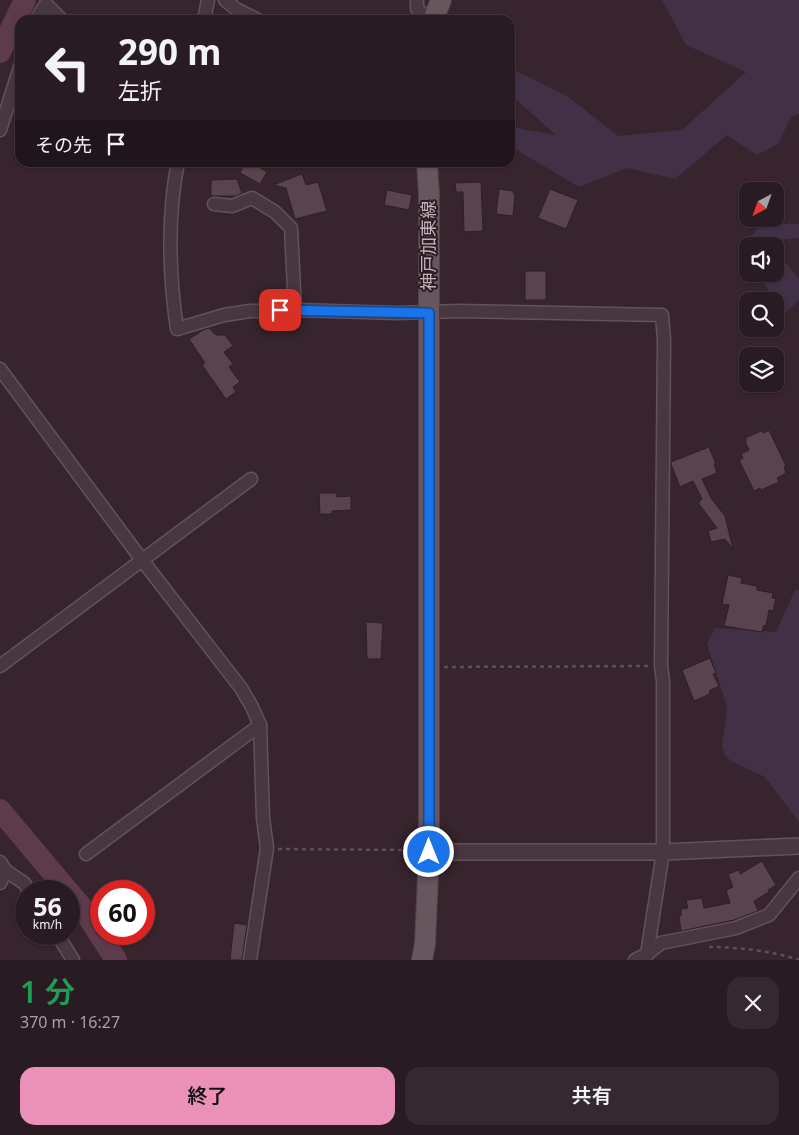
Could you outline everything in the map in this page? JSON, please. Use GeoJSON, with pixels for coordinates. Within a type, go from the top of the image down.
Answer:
{"type":"FeatureCollection","features":[{"type":"Feature","properties":{"kind":"main road"},"geometry":{"type":"LineString","coordinates":[[434,15],[441,0]]}},
{"type":"Feature","properties":{"kind":"main road","name":"神戸加東線"},"geometry":{"type":"LineString","coordinates":[[422,960],[425,944],[429,852],[427,167]]}},
{"type":"Feature","properties":{"kind":"street"},"geometry":{"type":"LineString","coordinates":[[205,15],[208,0]]}},
{"type":"Feature","properties":{"kind":"street"},"geometry":{"type":"LineString","coordinates":[[225,0],[236,9],[248,15]]}},
{"type":"Feature","properties":{"kind":"street"},"geometry":{"type":"LineString","coordinates":[[417,0],[417,9],[425,15]]}},
{"type":"Feature","properties":{"kind":"street"},"geometry":{"type":"LineString","coordinates":[[39,15],[47,2],[58,15]]}},
{"type":"Feature","properties":{"kind":"street"},"geometry":{"type":"LineString","coordinates":[[0,130],[15,82]]}},
{"type":"Feature","properties":{"kind":"street"},"geometry":{"type":"LineString","coordinates":[[177,167],[172,192],[170,225],[174,313],[177,328],[233,313],[250,311],[295,310],[429,313],[459,311],[662,315],[664,340],[661,666],[663,681],[663,852],[646,957]]}},
{"type":"Feature","properties":{"kind":"street"},"geometry":{"type":"LineString","coordinates":[[214,204],[232,206],[252,198],[275,212],[291,228],[295,310]]}},
{"type":"Feature","properties":{"kind":"street"},"geometry":{"type":"LineString","coordinates":[[0,369],[142,560],[241,688],[260,725],[267,848],[250,960]]}},
{"type":"Feature","properties":{"kind":"street"},"geometry":{"type":"LineString","coordinates":[[0,666],[251,479]]}},
{"type":"Feature","properties":{"kind":"street"},"geometry":{"type":"LineString","coordinates":[[86,854],[260,725]]}},
{"type":"Feature","properties":{"kind":"street"},"geometry":{"type":"LineString","coordinates":[[429,852],[663,852],[799,846]]}},
{"type":"Feature","properties":{"kind":"street"},"geometry":{"type":"LineString","coordinates":[[0,883],[3,866],[20,880]]}},
{"type":"Feature","properties":{"kind":"street"},"geometry":{"type":"LineString","coordinates":[[635,960],[646,957],[661,943],[736,928],[769,915],[799,878]]}},
{"type":"Feature","properties":{"kind":"street"},"geometry":{"type":"LineString","coordinates":[[64,945],[73,960]]}},
{"type":"Feature","properties":{"kind":"path"},"geometry":{"type":"LineString","coordinates":[[430,667],[661,666]]}},
{"type":"Feature","properties":{"kind":"path"},"geometry":{"type":"LineString","coordinates":[[267,848],[411,850],[429,852]]}},
{"type":"Feature","properties":{"kind":"path"},"geometry":{"type":"LineString","coordinates":[[703,948],[737,948],[799,960]]}},
{"type":"Feature","properties":{"kind":"shaded area"},"geometry":{"type":"Polygon","coordinates":[[[662,0],[799,0],[799,114],[791,117],[778,144],[757,155],[727,135],[675,179],[627,168],[579,187],[515,149],[515,128],[556,135],[515,99],[515,70],[567,96],[618,136],[682,130],[746,72],[686,45],[662,0]]]}},
{"type":"Feature","properties":{"kind":"shaded area"},"geometry":{"type":"Polygon","coordinates":[[[784,224],[799,224],[799,238],[784,240],[784,237],[750,237],[758,228],[784,228],[784,224]]]}},
{"type":"Feature","properties":{"kind":"shaded area"},"geometry":{"type":"Polygon","coordinates":[[[784,261],[799,279],[799,300],[785,313],[784,292],[770,292],[763,282],[784,282],[784,261]]]}},
{"type":"Feature","properties":{"kind":"shaded area"},"geometry":{"type":"Polygon","coordinates":[[[795,590],[799,591],[799,822],[765,777],[731,761],[725,755],[722,746],[727,707],[707,644],[715,628],[776,632],[795,590]]]}},
{"type":"Feature","properties":{"kind":"building"},"geometry":{"type":"Polygon","coordinates":[[[243,167],[259,167],[267,172],[260,184],[240,173],[243,167]]]}},
{"type":"Feature","properties":{"kind":"building"},"geometry":{"type":"Polygon","coordinates":[[[302,174],[306,185],[318,182],[327,211],[295,219],[286,188],[273,185],[302,174]]]}},
{"type":"Feature","properties":{"kind":"building"},"geometry":{"type":"Polygon","coordinates":[[[237,179],[242,193],[236,196],[211,196],[211,180],[237,179]]]}},
{"type":"Feature","properties":{"kind":"building"},"geometry":{"type":"Polygon","coordinates":[[[481,182],[483,231],[465,232],[463,192],[456,192],[455,183],[481,182]]]}},
{"type":"Feature","properties":{"kind":"building"},"geometry":{"type":"Polygon","coordinates":[[[499,189],[514,191],[513,216],[496,214],[499,189]]]}},
{"type":"Feature","properties":{"kind":"building"},"geometry":{"type":"Polygon","coordinates":[[[550,189],[578,200],[566,229],[538,218],[550,189]]]}},
{"type":"Feature","properties":{"kind":"building"},"geometry":{"type":"Polygon","coordinates":[[[387,190],[412,195],[409,210],[384,205],[387,190]]]}},
{"type":"Feature","properties":{"kind":"building"},"geometry":{"type":"Polygon","coordinates":[[[525,271],[546,271],[546,300],[525,300],[525,271]]]}},
{"type":"Feature","properties":{"kind":"building"},"geometry":{"type":"Polygon","coordinates":[[[209,328],[216,335],[225,335],[233,346],[224,352],[233,364],[229,367],[240,382],[233,387],[236,392],[226,399],[202,365],[205,363],[189,339],[209,328]]]}},
{"type":"Feature","properties":{"kind":"building"},"geometry":{"type":"Polygon","coordinates":[[[769,430],[786,466],[784,467],[786,473],[777,478],[779,482],[754,491],[739,460],[743,458],[741,454],[749,450],[745,438],[761,431],[764,433],[769,430]]]}},
{"type":"Feature","properties":{"kind":"building"},"geometry":{"type":"Polygon","coordinates":[[[709,447],[716,464],[714,464],[717,473],[702,479],[711,498],[725,516],[733,549],[725,539],[711,542],[708,531],[717,528],[699,504],[702,499],[693,481],[680,487],[671,464],[671,462],[709,447]]]}},
{"type":"Feature","properties":{"kind":"building"},"geometry":{"type":"Polygon","coordinates":[[[319,493],[336,493],[337,497],[351,496],[351,510],[332,511],[332,514],[320,514],[319,493]]]}},
{"type":"Feature","properties":{"kind":"building"},"geometry":{"type":"Polygon","coordinates":[[[728,575],[742,578],[741,583],[757,586],[757,590],[773,593],[772,598],[776,598],[773,611],[769,610],[766,626],[764,625],[762,632],[724,626],[729,605],[722,604],[728,575]]]}},
{"type":"Feature","properties":{"kind":"building"},"geometry":{"type":"Polygon","coordinates":[[[366,622],[383,623],[381,659],[367,659],[366,622]]]}},
{"type":"Feature","properties":{"kind":"building"},"geometry":{"type":"Polygon","coordinates":[[[710,658],[716,673],[713,674],[719,686],[709,691],[710,694],[694,701],[682,670],[710,658]]]}},
{"type":"Feature","properties":{"kind":"building"},"geometry":{"type":"Polygon","coordinates":[[[762,861],[776,885],[768,890],[769,892],[754,901],[758,911],[734,920],[681,931],[679,916],[681,916],[681,909],[688,908],[686,900],[702,898],[704,908],[730,903],[726,890],[733,887],[728,874],[739,870],[740,874],[762,861]]]}},
{"type":"Feature","properties":{"kind":"building"},"geometry":{"type":"Polygon","coordinates":[[[234,923],[247,925],[242,960],[230,960],[234,923]]]}},
{"type":"Feature","properties":{"kind":"waterway"},"geometry":{"type":"LineString","coordinates":[[17,0],[21,7]]}},
{"type":"Feature","properties":{"kind":"waterway"},"geometry":{"type":"LineString","coordinates":[[18,15],[25,0]]}},
{"type":"Feature","properties":{"kind":"waterway"},"geometry":{"type":"LineString","coordinates":[[0,52],[15,21]]}},
{"type":"Feature","properties":{"kind":"waterway"},"geometry":{"type":"LineString","coordinates":[[0,810],[59,880]]}},
{"type":"Feature","properties":{"kind":"waterway"},"geometry":{"type":"LineString","coordinates":[[80,905],[116,960]]}},
{"type":"Feature","properties":{"kind":"route"},"geometry":{"type":"LineString","coordinates":[[280,310],[429,313],[429,852]]}}]}
